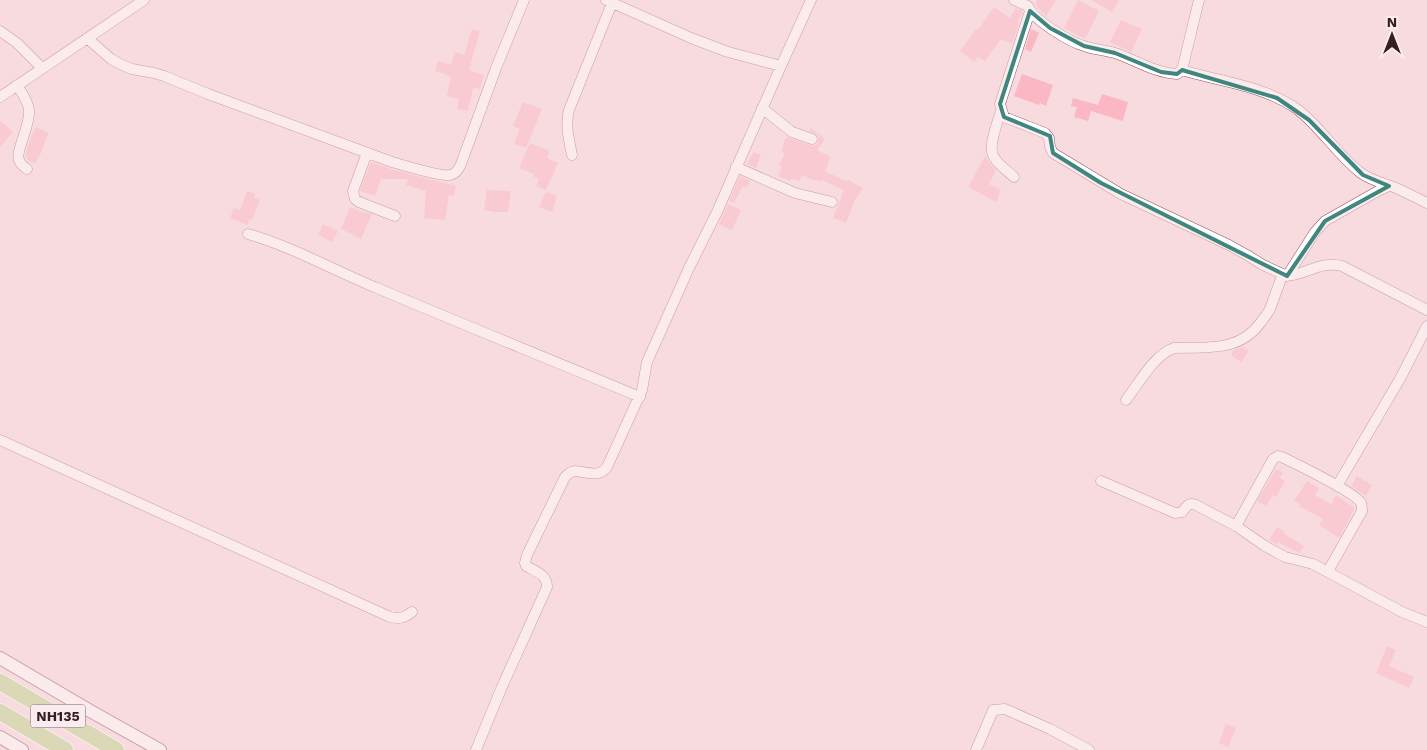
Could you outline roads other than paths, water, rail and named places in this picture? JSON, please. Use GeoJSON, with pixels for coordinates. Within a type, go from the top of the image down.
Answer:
{"type":"FeatureCollection","features":[{"type":"Feature","properties":{"kind":"highway","name":"NH135"},"geometry":{"type":"LineString","coordinates":[[0,682],[116,750]]}},
{"type":"Feature","properties":{"kind":"highway","name":"NH135"},"geometry":{"type":"LineString","coordinates":[[0,712],[65,750]]}},
{"type":"Feature","properties":{"kind":"street"},"geometry":{"type":"LineString","coordinates":[[0,97],[144,0]]}},
{"type":"Feature","properties":{"kind":"street"},"geometry":{"type":"LineString","coordinates":[[87,38],[111,59],[122,65],[164,76],[392,162],[446,176],[456,173],[461,164],[493,76],[524,0]]}},
{"type":"Feature","properties":{"kind":"street"},"geometry":{"type":"LineString","coordinates":[[476,750],[546,587],[547,583],[543,576],[526,566],[527,555],[565,477],[572,471],[597,474],[604,471],[640,397],[648,362],[689,268],[717,212],[812,0]]}},
{"type":"Feature","properties":{"kind":"street"},"geometry":{"type":"LineString","coordinates":[[1014,0],[1028,6],[1030,11],[1050,28],[1084,46],[1115,53],[1169,74],[1177,74],[1182,70],[1199,0]]}},
{"type":"Feature","properties":{"kind":"street"},"geometry":{"type":"LineString","coordinates":[[572,155],[566,120],[609,1],[691,38],[728,52],[781,66]]}},
{"type":"Feature","properties":{"kind":"street"},"geometry":{"type":"LineString","coordinates":[[1030,11],[1000,104],[1004,117],[1048,136],[1053,153],[1121,194],[1229,245],[1284,276],[1299,274],[1314,267],[1334,264],[1342,266],[1427,310]]}},
{"type":"Feature","properties":{"kind":"street"},"geometry":{"type":"LineString","coordinates":[[0,30],[17,43],[42,68]]}},
{"type":"Feature","properties":{"kind":"street"},"geometry":{"type":"LineString","coordinates":[[1182,70],[1240,84],[1278,98],[1310,120],[1353,167],[1363,175],[1427,203]]}},
{"type":"Feature","properties":{"kind":"street"},"geometry":{"type":"LineString","coordinates":[[17,85],[28,103],[30,112],[28,125],[18,153],[19,160],[27,169]]}},
{"type":"Feature","properties":{"kind":"street"},"geometry":{"type":"LineString","coordinates":[[762,108],[792,132],[812,139]]}},
{"type":"Feature","properties":{"kind":"street"},"geometry":{"type":"LineString","coordinates":[[1001,110],[991,149],[994,159],[1014,176]]}},
{"type":"Feature","properties":{"kind":"street"},"geometry":{"type":"LineString","coordinates":[[367,153],[353,191],[355,199],[395,216]]}},
{"type":"Feature","properties":{"kind":"street"},"geometry":{"type":"LineString","coordinates":[[736,166],[795,193],[832,202]]}},
{"type":"Feature","properties":{"kind":"street"},"geometry":{"type":"LineString","coordinates":[[1126,400],[1159,356],[1167,350],[1174,348],[1219,347],[1233,344],[1246,338],[1256,330],[1269,311],[1284,276],[1325,221],[1389,186]]}},
{"type":"Feature","properties":{"kind":"street"},"geometry":{"type":"LineString","coordinates":[[248,234],[293,250],[374,287],[640,397]]}},
{"type":"Feature","properties":{"kind":"street"},"geometry":{"type":"LineString","coordinates":[[1337,486],[1401,377],[1427,326]]}},
{"type":"Feature","properties":{"kind":"street"},"geometry":{"type":"LineString","coordinates":[[0,440],[390,617],[401,619],[412,612]]}},
{"type":"Feature","properties":{"kind":"street"},"geometry":{"type":"LineString","coordinates":[[1236,526],[1273,458],[1276,456],[1282,457],[1337,486],[1356,497],[1360,502],[1362,511],[1328,571]]}},
{"type":"Feature","properties":{"kind":"street"},"geometry":{"type":"LineString","coordinates":[[1102,481],[1175,513],[1182,512],[1190,503],[1196,505],[1236,526],[1285,557],[1306,562],[1328,571],[1402,612],[1427,622]]}},
{"type":"Feature","properties":{"kind":"street"},"geometry":{"type":"LineString","coordinates":[[0,658],[160,750]]}},
{"type":"Feature","properties":{"kind":"street"},"geometry":{"type":"LineString","coordinates":[[976,750],[994,710],[1005,709],[1050,729],[1089,750]]}},
{"type":"Feature","properties":{"kind":"street"},"geometry":{"type":"LineString","coordinates":[[0,737],[22,750]]}}]}
